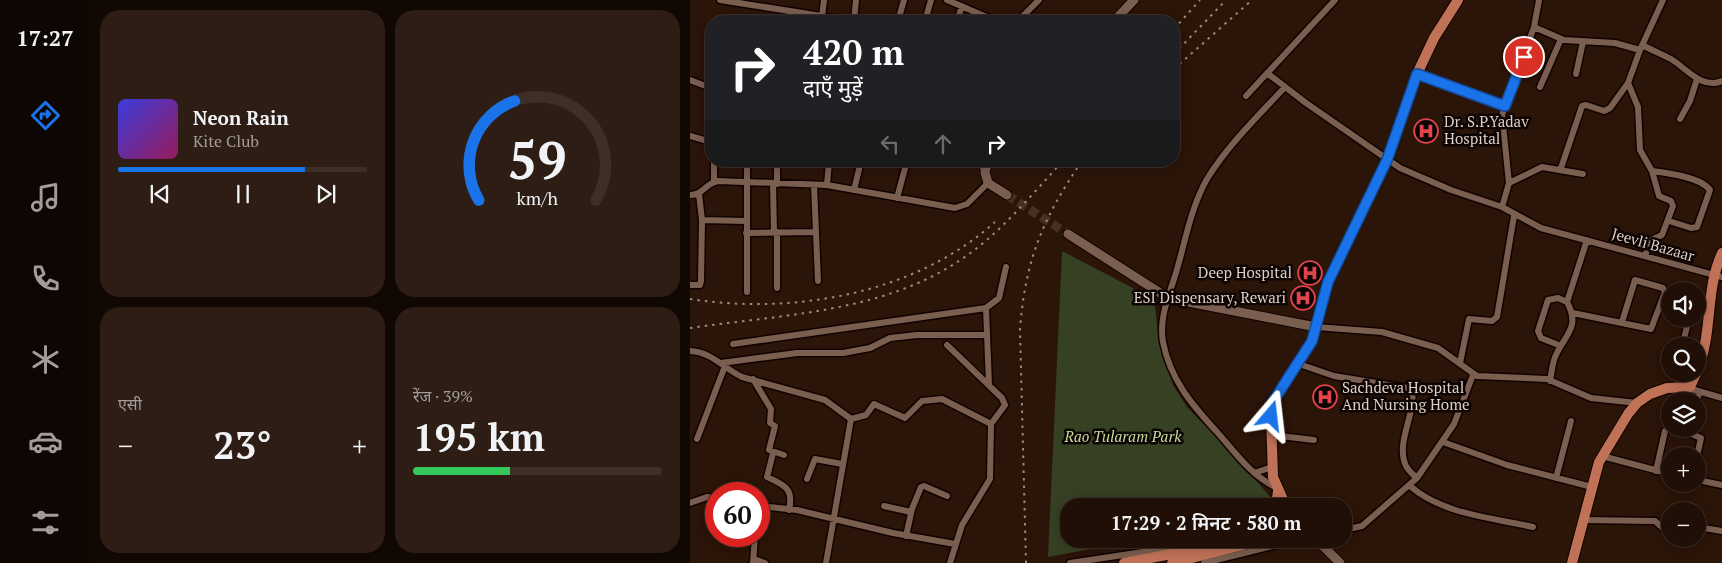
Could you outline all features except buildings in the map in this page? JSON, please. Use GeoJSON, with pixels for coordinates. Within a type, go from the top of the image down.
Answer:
{"type":"FeatureCollection","features":[{"type":"Feature","properties":{"kind":"main road"},"geometry":{"type":"LineString","coordinates":[[1276,498],[1277,490],[1272,467],[1274,400],[1299,364],[1316,328],[1331,276],[1387,160],[1417,74],[1434,38],[1458,0]]}},
{"type":"Feature","properties":{"kind":"main road"},"geometry":{"type":"LineString","coordinates":[[1706,344],[1710,306],[1722,253]]}},
{"type":"Feature","properties":{"kind":"main road"},"geometry":{"type":"LineString","coordinates":[[1572,563],[1602,456],[1637,403],[1650,394],[1667,388],[1688,388],[1691,382]]}},
{"type":"Feature","properties":{"kind":"main road"},"geometry":{"type":"LineString","coordinates":[[1277,490],[1282,498]]}},
{"type":"Feature","properties":{"kind":"main road"},"geometry":{"type":"LineString","coordinates":[[1124,563],[1203,548]]}},
{"type":"Feature","properties":{"kind":"main road"},"geometry":{"type":"LineString","coordinates":[[1172,563],[1232,548]]}},
{"type":"Feature","properties":{"kind":"street"},"geometry":{"type":"LineString","coordinates":[[721,0],[742,2],[795,15]]}},
{"type":"Feature","properties":{"kind":"street"},"geometry":{"type":"LineString","coordinates":[[766,9],[768,0]]}},
{"type":"Feature","properties":{"kind":"street"},"geometry":{"type":"LineString","coordinates":[[822,15],[824,0]]}},
{"type":"Feature","properties":{"kind":"street"},"geometry":{"type":"LineString","coordinates":[[854,15],[856,0]]}},
{"type":"Feature","properties":{"kind":"street"},"geometry":{"type":"LineString","coordinates":[[900,15],[904,0]]}},
{"type":"Feature","properties":{"kind":"street"},"geometry":{"type":"LineString","coordinates":[[927,15],[931,0]]}},
{"type":"Feature","properties":{"kind":"street"},"geometry":{"type":"LineString","coordinates":[[947,0],[982,15]]}},
{"type":"Feature","properties":{"kind":"street"},"geometry":{"type":"LineString","coordinates":[[1024,15],[1038,0]]}},
{"type":"Feature","properties":{"kind":"street"},"geometry":{"type":"LineString","coordinates":[[1120,15],[1134,0]]}},
{"type":"Feature","properties":{"kind":"street"},"geometry":{"type":"LineString","coordinates":[[1246,96],[1335,0]]}},
{"type":"Feature","properties":{"kind":"street"},"geometry":{"type":"LineString","coordinates":[[1502,207],[1509,183],[1502,125],[1505,106],[1534,27],[1539,0]]}},
{"type":"Feature","properties":{"kind":"street"},"geometry":{"type":"LineString","coordinates":[[1560,168],[1582,106],[1586,105],[1608,111],[1628,83],[1641,48],[1663,0]]}},
{"type":"Feature","properties":{"kind":"street"},"geometry":{"type":"LineString","coordinates":[[959,15],[962,6]]}},
{"type":"Feature","properties":{"kind":"street"},"geometry":{"type":"LineString","coordinates":[[1534,27],[1561,39],[1615,43],[1641,48],[1672,60],[1697,79],[1714,83],[1722,82]]}},
{"type":"Feature","properties":{"kind":"street"},"geometry":{"type":"LineString","coordinates":[[1540,87],[1561,39]]}},
{"type":"Feature","properties":{"kind":"street"},"geometry":{"type":"LineString","coordinates":[[1576,74],[1583,42]]}},
{"type":"Feature","properties":{"kind":"street","name":"Jeevli Bazaar"},"geometry":{"type":"LineString","coordinates":[[1268,73],[1285,88],[1387,160],[1416,176],[1502,207],[1514,216],[1541,228],[1718,276]]}},
{"type":"Feature","properties":{"kind":"street"},"geometry":{"type":"LineString","coordinates":[[1417,74],[1505,106]]}},
{"type":"Feature","properties":{"kind":"street"},"geometry":{"type":"LineString","coordinates":[[1680,119],[1690,101],[1697,79]]}},
{"type":"Feature","properties":{"kind":"street"},"geometry":{"type":"LineString","coordinates":[[690,80],[705,86]]}},
{"type":"Feature","properties":{"kind":"street"},"geometry":{"type":"LineString","coordinates":[[1628,83],[1638,107],[1640,150],[1652,172],[1659,196],[1673,203],[1669,221],[1661,237],[1651,240],[1645,256]]}},
{"type":"Feature","properties":{"kind":"street"},"geometry":{"type":"LineString","coordinates":[[1277,490],[1254,473],[1190,402],[1176,380],[1163,341],[1162,320],[1188,226],[1206,180],[1249,126],[1285,88]]}},
{"type":"Feature","properties":{"kind":"street"},"geometry":{"type":"LineString","coordinates":[[690,136],[705,140]]}},
{"type":"Feature","properties":{"kind":"street"},"geometry":{"type":"LineString","coordinates":[[714,167],[714,182]]}},
{"type":"Feature","properties":{"kind":"street"},"geometry":{"type":"LineString","coordinates":[[747,167],[747,292]]}},
{"type":"Feature","properties":{"kind":"street"},"geometry":{"type":"LineString","coordinates":[[777,167],[775,184],[777,288]]}},
{"type":"Feature","properties":{"kind":"street"},"geometry":{"type":"LineString","coordinates":[[828,185],[829,167]]}},
{"type":"Feature","properties":{"kind":"street"},"geometry":{"type":"LineString","coordinates":[[854,190],[860,167]]}},
{"type":"Feature","properties":{"kind":"street"},"geometry":{"type":"LineString","coordinates":[[896,198],[905,167]]}},
{"type":"Feature","properties":{"kind":"street"},"geometry":{"type":"LineString","coordinates":[[983,167],[988,183],[1007,196]]}},
{"type":"Feature","properties":{"kind":"street"},"geometry":{"type":"LineString","coordinates":[[985,172],[986,167]]}},
{"type":"Feature","properties":{"kind":"street"},"geometry":{"type":"LineString","coordinates":[[1509,183],[1542,167],[1560,168],[1583,174]]}},
{"type":"Feature","properties":{"kind":"street"},"geometry":{"type":"LineString","coordinates":[[1652,172],[1676,175],[1706,186],[1710,190],[1697,227],[1691,228],[1669,221]]}},
{"type":"Feature","properties":{"kind":"street"},"geometry":{"type":"LineString","coordinates":[[690,195],[699,194],[714,182],[828,185],[942,207],[960,207],[967,204],[988,183]]}},
{"type":"Feature","properties":{"kind":"street"},"geometry":{"type":"LineString","coordinates":[[814,185],[818,281]]}},
{"type":"Feature","properties":{"kind":"street"},"geometry":{"type":"LineString","coordinates":[[690,285],[700,285],[701,281],[702,220],[699,194]]}},
{"type":"Feature","properties":{"kind":"street"},"geometry":{"type":"LineString","coordinates":[[1460,363],[1469,319],[1492,321],[1497,317],[1514,216]]}},
{"type":"Feature","properties":{"kind":"street"},"geometry":{"type":"LineString","coordinates":[[702,220],[746,221]]}},
{"type":"Feature","properties":{"kind":"street"},"geometry":{"type":"LineString","coordinates":[[746,233],[816,232]]}},
{"type":"Feature","properties":{"kind":"street"},"geometry":{"type":"LineString","coordinates":[[1068,234],[1168,298],[1316,328],[1382,332],[1438,348],[1460,363],[1473,375],[1550,380],[1591,398],[1637,403]]}},
{"type":"Feature","properties":{"kind":"street"},"geometry":{"type":"LineString","coordinates":[[1568,302],[1587,240]]}},
{"type":"Feature","properties":{"kind":"street"},"geometry":{"type":"LineString","coordinates":[[733,344],[986,308],[998,298],[1006,267]]}},
{"type":"Feature","properties":{"kind":"street"},"geometry":{"type":"LineString","coordinates":[[1622,322],[1635,280],[1661,287]]}},
{"type":"Feature","properties":{"kind":"street"},"geometry":{"type":"LineString","coordinates":[[1550,380],[1555,356],[1568,338],[1574,313],[1568,302],[1558,298],[1548,300],[1538,331],[1541,338],[1561,346]]}},
{"type":"Feature","properties":{"kind":"street"},"geometry":{"type":"LineString","coordinates":[[1706,305],[1710,306]]}},
{"type":"Feature","properties":{"kind":"street"},"geometry":{"type":"LineString","coordinates":[[1574,313],[1651,328],[1661,307]]}},
{"type":"Feature","properties":{"kind":"street"},"geometry":{"type":"LineString","coordinates":[[986,308],[989,385]]}},
{"type":"Feature","properties":{"kind":"street"},"geometry":{"type":"LineString","coordinates":[[723,365],[797,354],[843,353],[870,348],[890,338],[916,335],[987,335]]}},
{"type":"Feature","properties":{"kind":"street"},"geometry":{"type":"LineString","coordinates":[[947,345],[1002,398],[1005,405],[990,424],[991,476],[965,519],[950,563]]}},
{"type":"Feature","properties":{"kind":"street"},"geometry":{"type":"LineString","coordinates":[[690,351],[701,351],[742,377],[825,400],[851,419]]}},
{"type":"Feature","properties":{"kind":"street"},"geometry":{"type":"LineString","coordinates":[[1299,364],[1334,376],[1407,388],[1412,391],[1405,440],[1405,460],[1406,466],[1417,478]]}},
{"type":"Feature","properties":{"kind":"street"},"geometry":{"type":"LineString","coordinates":[[697,439],[723,365]]}},
{"type":"Feature","properties":{"kind":"street"},"geometry":{"type":"LineString","coordinates":[[1352,528],[1362,526],[1417,478],[1443,442],[1458,416],[1473,375]]}},
{"type":"Feature","properties":{"kind":"street"},"geometry":{"type":"LineString","coordinates":[[753,379],[772,411],[770,423],[775,427],[768,448],[773,453],[784,455]]}},
{"type":"Feature","properties":{"kind":"street"},"geometry":{"type":"LineString","coordinates":[[1688,388],[1700,392]]}},
{"type":"Feature","properties":{"kind":"street"},"geometry":{"type":"LineString","coordinates":[[1706,394],[1722,398]]}},
{"type":"Feature","properties":{"kind":"street"},"geometry":{"type":"LineString","coordinates":[[851,419],[866,415],[874,404],[905,418],[922,401],[942,399],[990,424]]}},
{"type":"Feature","properties":{"kind":"street"},"geometry":{"type":"LineString","coordinates":[[826,563],[832,519],[851,419]]}},
{"type":"Feature","properties":{"kind":"street"},"geometry":{"type":"LineString","coordinates":[[1556,478],[1571,421]]}},
{"type":"Feature","properties":{"kind":"street"},"geometry":{"type":"LineString","coordinates":[[1272,435],[1314,440]]}},
{"type":"Feature","properties":{"kind":"street"},"geometry":{"type":"LineString","coordinates":[[1656,471],[1664,437]]}},
{"type":"Feature","properties":{"kind":"street"},"geometry":{"type":"LineString","coordinates":[[1443,442],[1507,465],[1592,487]]}},
{"type":"Feature","properties":{"kind":"street"},"geometry":{"type":"LineString","coordinates":[[773,453],[767,477],[780,483],[790,493],[792,497],[788,510]]}},
{"type":"Feature","properties":{"kind":"street"},"geometry":{"type":"LineString","coordinates":[[1602,456],[1661,472]]}},
{"type":"Feature","properties":{"kind":"street"},"geometry":{"type":"LineString","coordinates":[[807,479],[815,458],[842,464]]}},
{"type":"Feature","properties":{"kind":"street"},"geometry":{"type":"LineString","coordinates":[[1254,473],[1272,467]]}},
{"type":"Feature","properties":{"kind":"street"},"geometry":{"type":"LineString","coordinates":[[1706,482],[1722,485]]}},
{"type":"Feature","properties":{"kind":"street"},"geometry":{"type":"LineString","coordinates":[[1410,486],[1424,497],[1455,509],[1533,527]]}},
{"type":"Feature","properties":{"kind":"street"},"geometry":{"type":"LineString","coordinates":[[906,536],[911,512],[922,487],[947,496]]}},
{"type":"Feature","properties":{"kind":"street"},"geometry":{"type":"LineString","coordinates":[[690,503],[705,498]]}},
{"type":"Feature","properties":{"kind":"street"},"geometry":{"type":"LineString","coordinates":[[884,506],[911,512]]}},
{"type":"Feature","properties":{"kind":"street"},"geometry":{"type":"LineString","coordinates":[[770,508],[906,536],[955,544]]}},
{"type":"Feature","properties":{"kind":"street"},"geometry":{"type":"LineString","coordinates":[[1583,520],[1655,521],[1661,526]]}},
{"type":"Feature","properties":{"kind":"street"},"geometry":{"type":"LineString","coordinates":[[1706,528],[1722,531]]}},
{"type":"Feature","properties":{"kind":"street"},"geometry":{"type":"LineString","coordinates":[[755,547],[754,561],[765,563]]}},
{"type":"Feature","properties":{"kind":"street"},"geometry":{"type":"LineString","coordinates":[[1070,563],[1167,548]]}},
{"type":"Feature","properties":{"kind":"street"},"geometry":{"type":"LineString","coordinates":[[1204,563],[1265,548]]}},
{"type":"Feature","properties":{"kind":"street"},"geometry":{"type":"LineString","coordinates":[[1318,548],[1332,563]]}},
{"type":"Feature","properties":{"kind":"street"},"geometry":{"type":"LineString","coordinates":[[1325,548],[1340,563]]}},
{"type":"Feature","properties":{"kind":"green space","name":"Rao Tularam Park"},"geometry":{"type":"Polygon","coordinates":[[[1062,251],[1154,299],[1159,341],[1173,385],[1187,407],[1236,457],[1271,498],[1060,498],[1060,548],[1096,548],[1048,557],[1062,251]]]}},
{"type":"Feature","properties":{"kind":"tunnel"},"geometry":{"type":"LineString","coordinates":[[1007,195],[1068,234]]}},
{"type":"Feature","properties":{"kind":"railway"},"geometry":{"type":"LineString","coordinates":[[1180,22],[1200,0]]}},
{"type":"Feature","properties":{"kind":"railway"},"geometry":{"type":"LineString","coordinates":[[1180,48],[1226,0]]}},
{"type":"Feature","properties":{"kind":"railway"},"geometry":{"type":"LineString","coordinates":[[1180,64],[1252,0]]}},
{"type":"Feature","properties":{"kind":"railway"},"geometry":{"type":"LineString","coordinates":[[690,328],[835,308],[870,300],[938,274],[982,244],[1018,210],[1057,167]]}},
{"type":"Feature","properties":{"kind":"railway"},"geometry":{"type":"LineString","coordinates":[[1026,563],[1020,330],[1022,305],[1026,282],[1038,241],[1057,202],[1078,167]]}},
{"type":"Feature","properties":{"kind":"railway"},"geometry":{"type":"LineString","coordinates":[[690,299],[770,304],[811,301],[852,294],[891,282],[928,267],[963,247],[995,222]]}},
{"type":"Feature","properties":{"kind":"place","name":"Dr. S.P.Yadav Hospital"},"geometry":{"type":"Point","coordinates":[1426,131]}},
{"type":"Feature","properties":{"kind":"place","name":"Deep Hospital"},"geometry":{"type":"Point","coordinates":[1310,273]}},
{"type":"Feature","properties":{"kind":"place","name":"ESI Dispensary, Rewari"},"geometry":{"type":"Point","coordinates":[1303,298]}},
{"type":"Feature","properties":{"kind":"place","name":"Sachdeva Hospital And Nursing Home"},"geometry":{"type":"Point","coordinates":[1325,397]}},
{"type":"Feature","properties":{"kind":"route"},"geometry":{"type":"LineString","coordinates":[[1271,416],[1274,400],[1299,364],[1312,341],[1328,282],[1387,160],[1403,108],[1417,74],[1505,106],[1524,57]]}}]}
